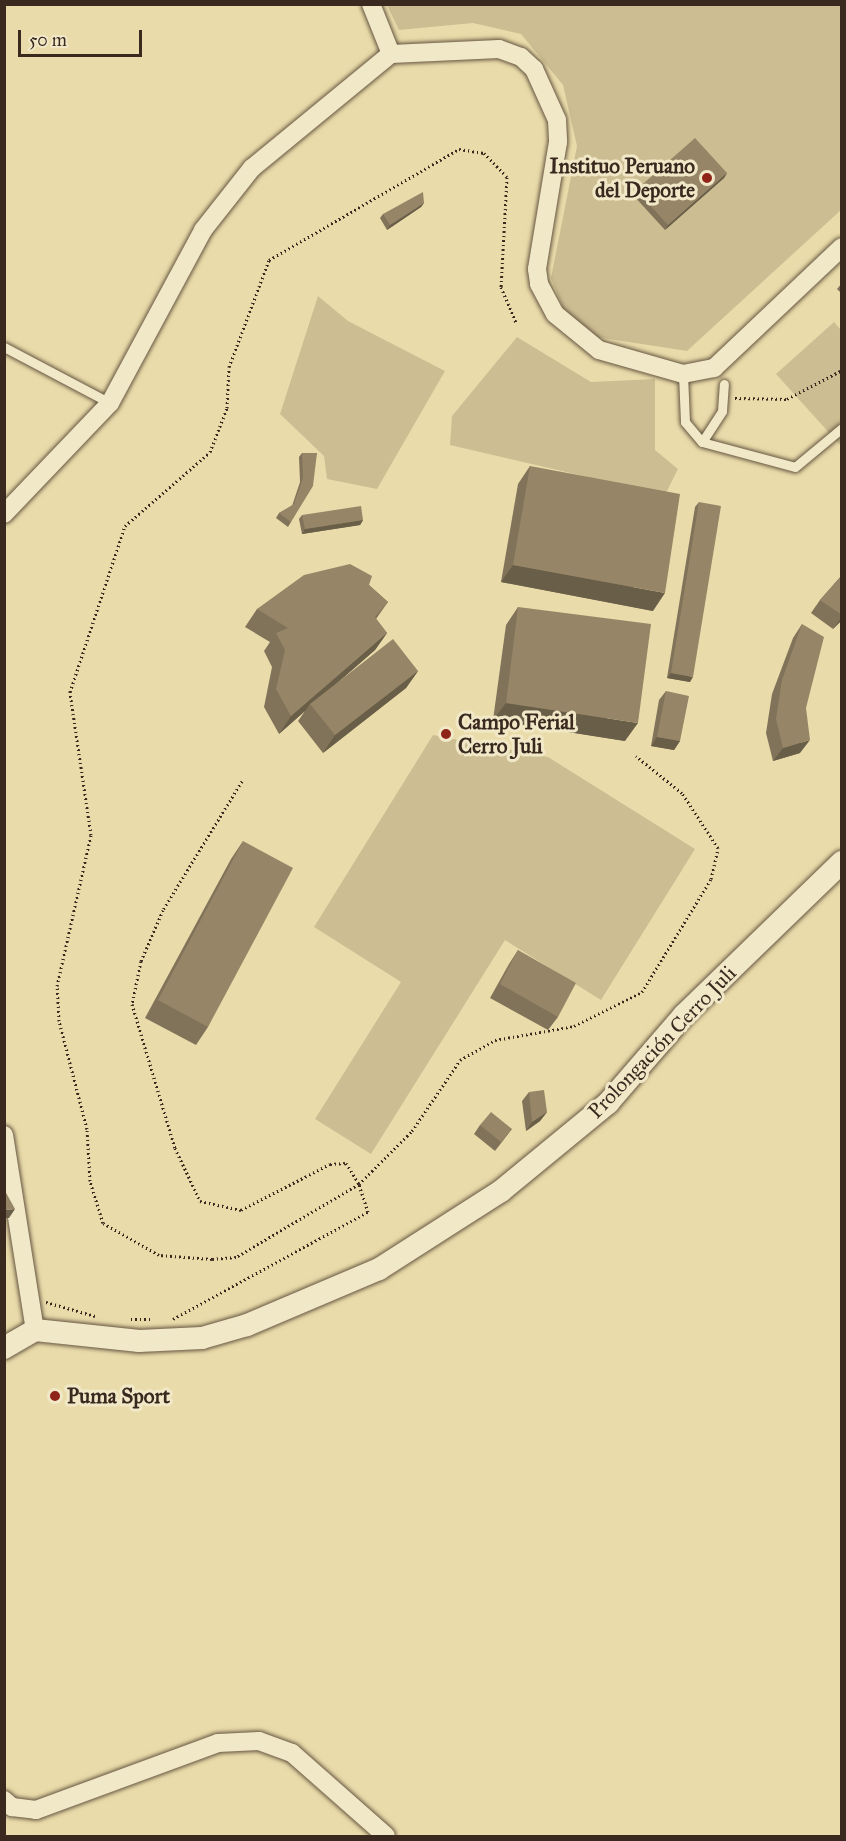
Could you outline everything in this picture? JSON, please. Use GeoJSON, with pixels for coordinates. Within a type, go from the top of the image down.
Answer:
{"type":"FeatureCollection","features":[{"type":"Feature","properties":{"kind":"street"},"geometry":{"type":"LineString","coordinates":[[371,4],[391,54]]}},
{"type":"Feature","properties":{"kind":"street"},"geometry":{"type":"LineString","coordinates":[[4,514],[110,403],[181,266],[252,168],[391,54],[499,49],[521,57],[534,69],[557,120],[537,269],[549,304],[576,336],[599,350],[683,374],[714,368],[732,354],[842,247]]}},
{"type":"Feature","properties":{"kind":"street","name":"Prolongación Cerro Juli"},"geometry":{"type":"LineString","coordinates":[[35,1330],[139,1341],[202,1338],[247,1325],[379,1269],[501,1191],[608,1103],[684,1015],[842,862]]}},
{"type":"Feature","properties":{"kind":"street"},"geometry":{"type":"LineString","coordinates":[[4,1135],[35,1330],[4,1348]]}},
{"type":"Feature","properties":{"kind":"street"},"geometry":{"type":"LineString","coordinates":[[4,1800],[12,1807],[36,1810],[218,1743],[259,1741],[292,1753],[386,1836]]}},
{"type":"Feature","properties":{"kind":"lane"},"geometry":{"type":"LineString","coordinates":[[4,347],[110,403]]}},
{"type":"Feature","properties":{"kind":"lane"},"geometry":{"type":"LineString","coordinates":[[683,374],[685,422],[702,442],[795,467],[842,428]]}},
{"type":"Feature","properties":{"kind":"lane"},"geometry":{"type":"LineString","coordinates":[[702,442],[724,398],[724,384]]}},
{"type":"Feature","properties":{"kind":"path"},"geometry":{"type":"LineString","coordinates":[[516,322],[501,287],[507,177],[484,153],[459,149],[269,260],[229,367],[227,408],[210,452],[125,526],[70,692],[91,835],[57,986],[59,1021],[87,1129],[90,1181],[103,1223],[159,1255],[236,1257],[359,1184],[412,1131],[460,1060],[495,1040],[574,1026],[642,992],[711,879],[718,848],[682,793],[636,756]]}},
{"type":"Feature","properties":{"kind":"path"},"geometry":{"type":"LineString","coordinates":[[724,398],[787,399],[842,370]]}},
{"type":"Feature","properties":{"kind":"path"},"geometry":{"type":"LineString","coordinates":[[118,1319],[174,1319],[307,1248],[368,1212],[359,1184],[346,1163],[330,1164],[241,1209],[200,1201],[175,1148],[150,1073],[132,1004],[141,961],[163,910],[242,781]]}},
{"type":"Feature","properties":{"kind":"path"},"geometry":{"type":"LineString","coordinates":[[31,1297],[106,1319]]}},
{"type":"Feature","properties":{"kind":"shaded area","name":"Instituo Peruano del Deporte"},"geometry":{"type":"Polygon","coordinates":[[[387,5],[841,5],[841,210],[687,351],[596,337],[566,315],[551,278],[577,146],[563,85],[521,34],[473,23],[399,30],[387,5]]]}},
{"type":"Feature","properties":{"kind":"shaded area"},"geometry":{"type":"Polygon","coordinates":[[[318,296],[348,321],[445,371],[377,489],[327,479],[324,456],[280,414],[318,296]]]}},
{"type":"Feature","properties":{"kind":"shaded area"},"geometry":{"type":"Polygon","coordinates":[[[834,322],[841,330],[841,446],[776,374],[834,322]]]}},
{"type":"Feature","properties":{"kind":"shaded area"},"geometry":{"type":"Polygon","coordinates":[[[517,337],[591,382],[655,379],[655,450],[678,469],[665,495],[450,445],[452,416],[517,337]]]}},
{"type":"Feature","properties":{"kind":"shaded area"},"geometry":{"type":"Polygon","coordinates":[[[433,735],[548,757],[695,849],[601,1000],[505,940],[371,1154],[315,1119],[401,982],[314,927],[433,735]]]}},
{"type":"Feature","properties":{"kind":"building"},"geometry":{"type":"Polygon","coordinates":[[[695,138],[727,173],[668,225],[636,190],[695,138]]]}},
{"type":"Feature","properties":{"kind":"building"},"geometry":{"type":"Polygon","coordinates":[[[423,192],[424,203],[390,225],[383,214],[423,192]]]}},
{"type":"Feature","properties":{"kind":"building"},"geometry":{"type":"Polygon","coordinates":[[[302,453],[317,453],[313,486],[291,522],[279,513],[294,504],[303,478],[302,453]]]}},
{"type":"Feature","properties":{"kind":"building"},"geometry":{"type":"Polygon","coordinates":[[[530,466],[680,494],[665,593],[513,565],[530,466]]]}},
{"type":"Feature","properties":{"kind":"building"},"geometry":{"type":"Polygon","coordinates":[[[699,502],[721,506],[693,677],[671,673],[699,502]]]}},
{"type":"Feature","properties":{"kind":"building"},"geometry":{"type":"Polygon","coordinates":[[[361,506],[363,520],[305,529],[302,515],[361,506]]]}},
{"type":"Feature","properties":{"kind":"building"},"geometry":{"type":"Polygon","coordinates":[[[350,564],[372,576],[369,585],[388,602],[375,617],[387,633],[291,716],[276,689],[285,650],[276,633],[288,628],[257,609],[304,575],[350,564]]]}},
{"type":"Feature","properties":{"kind":"building"},"geometry":{"type":"Polygon","coordinates":[[[842,575],[842,615],[820,600],[842,575]]]}},
{"type":"Feature","properties":{"kind":"building"},"geometry":{"type":"Polygon","coordinates":[[[518,607],[651,624],[638,723],[506,703],[518,607]]]}},
{"type":"Feature","properties":{"kind":"building"},"geometry":{"type":"Polygon","coordinates":[[[802,624],[824,637],[806,708],[810,740],[783,748],[776,719],[782,680],[802,624]]]}},
{"type":"Feature","properties":{"kind":"building"},"geometry":{"type":"Polygon","coordinates":[[[393,639],[418,671],[335,735],[310,704],[393,639]]]}},
{"type":"Feature","properties":{"kind":"building"},"geometry":{"type":"Polygon","coordinates":[[[666,691],[689,696],[680,741],[657,737],[666,691]]]}},
{"type":"Feature","properties":{"kind":"building"},"geometry":{"type":"Polygon","coordinates":[[[243,841],[293,868],[208,1027],[158,1000],[243,841]]]}},
{"type":"Feature","properties":{"kind":"building"},"geometry":{"type":"Polygon","coordinates":[[[518,950],[576,983],[558,1017],[500,984],[518,950]]]}},
{"type":"Feature","properties":{"kind":"building"},"geometry":{"type":"Polygon","coordinates":[[[544,1090],[547,1112],[532,1122],[529,1092],[544,1090]]]}},
{"type":"Feature","properties":{"kind":"building"},"geometry":{"type":"Polygon","coordinates":[[[491,1112],[512,1129],[501,1142],[480,1125],[491,1112]]]}},
{"type":"Feature","properties":{"kind":"building"},"geometry":{"type":"Polygon","coordinates":[[[4,1189],[15,1209],[4,1210],[4,1189]]]}},
{"type":"Feature","properties":{"kind":"place","name":"Instituo Peruano del Deporte"},"geometry":{"type":"Point","coordinates":[707,178]}},
{"type":"Feature","properties":{"kind":"place","name":"Campo Ferial Cerro Juli"},"geometry":{"type":"Point","coordinates":[446,734]}},
{"type":"Feature","properties":{"kind":"place","name":"Puma Sport"},"geometry":{"type":"Point","coordinates":[55,1396]}}]}
